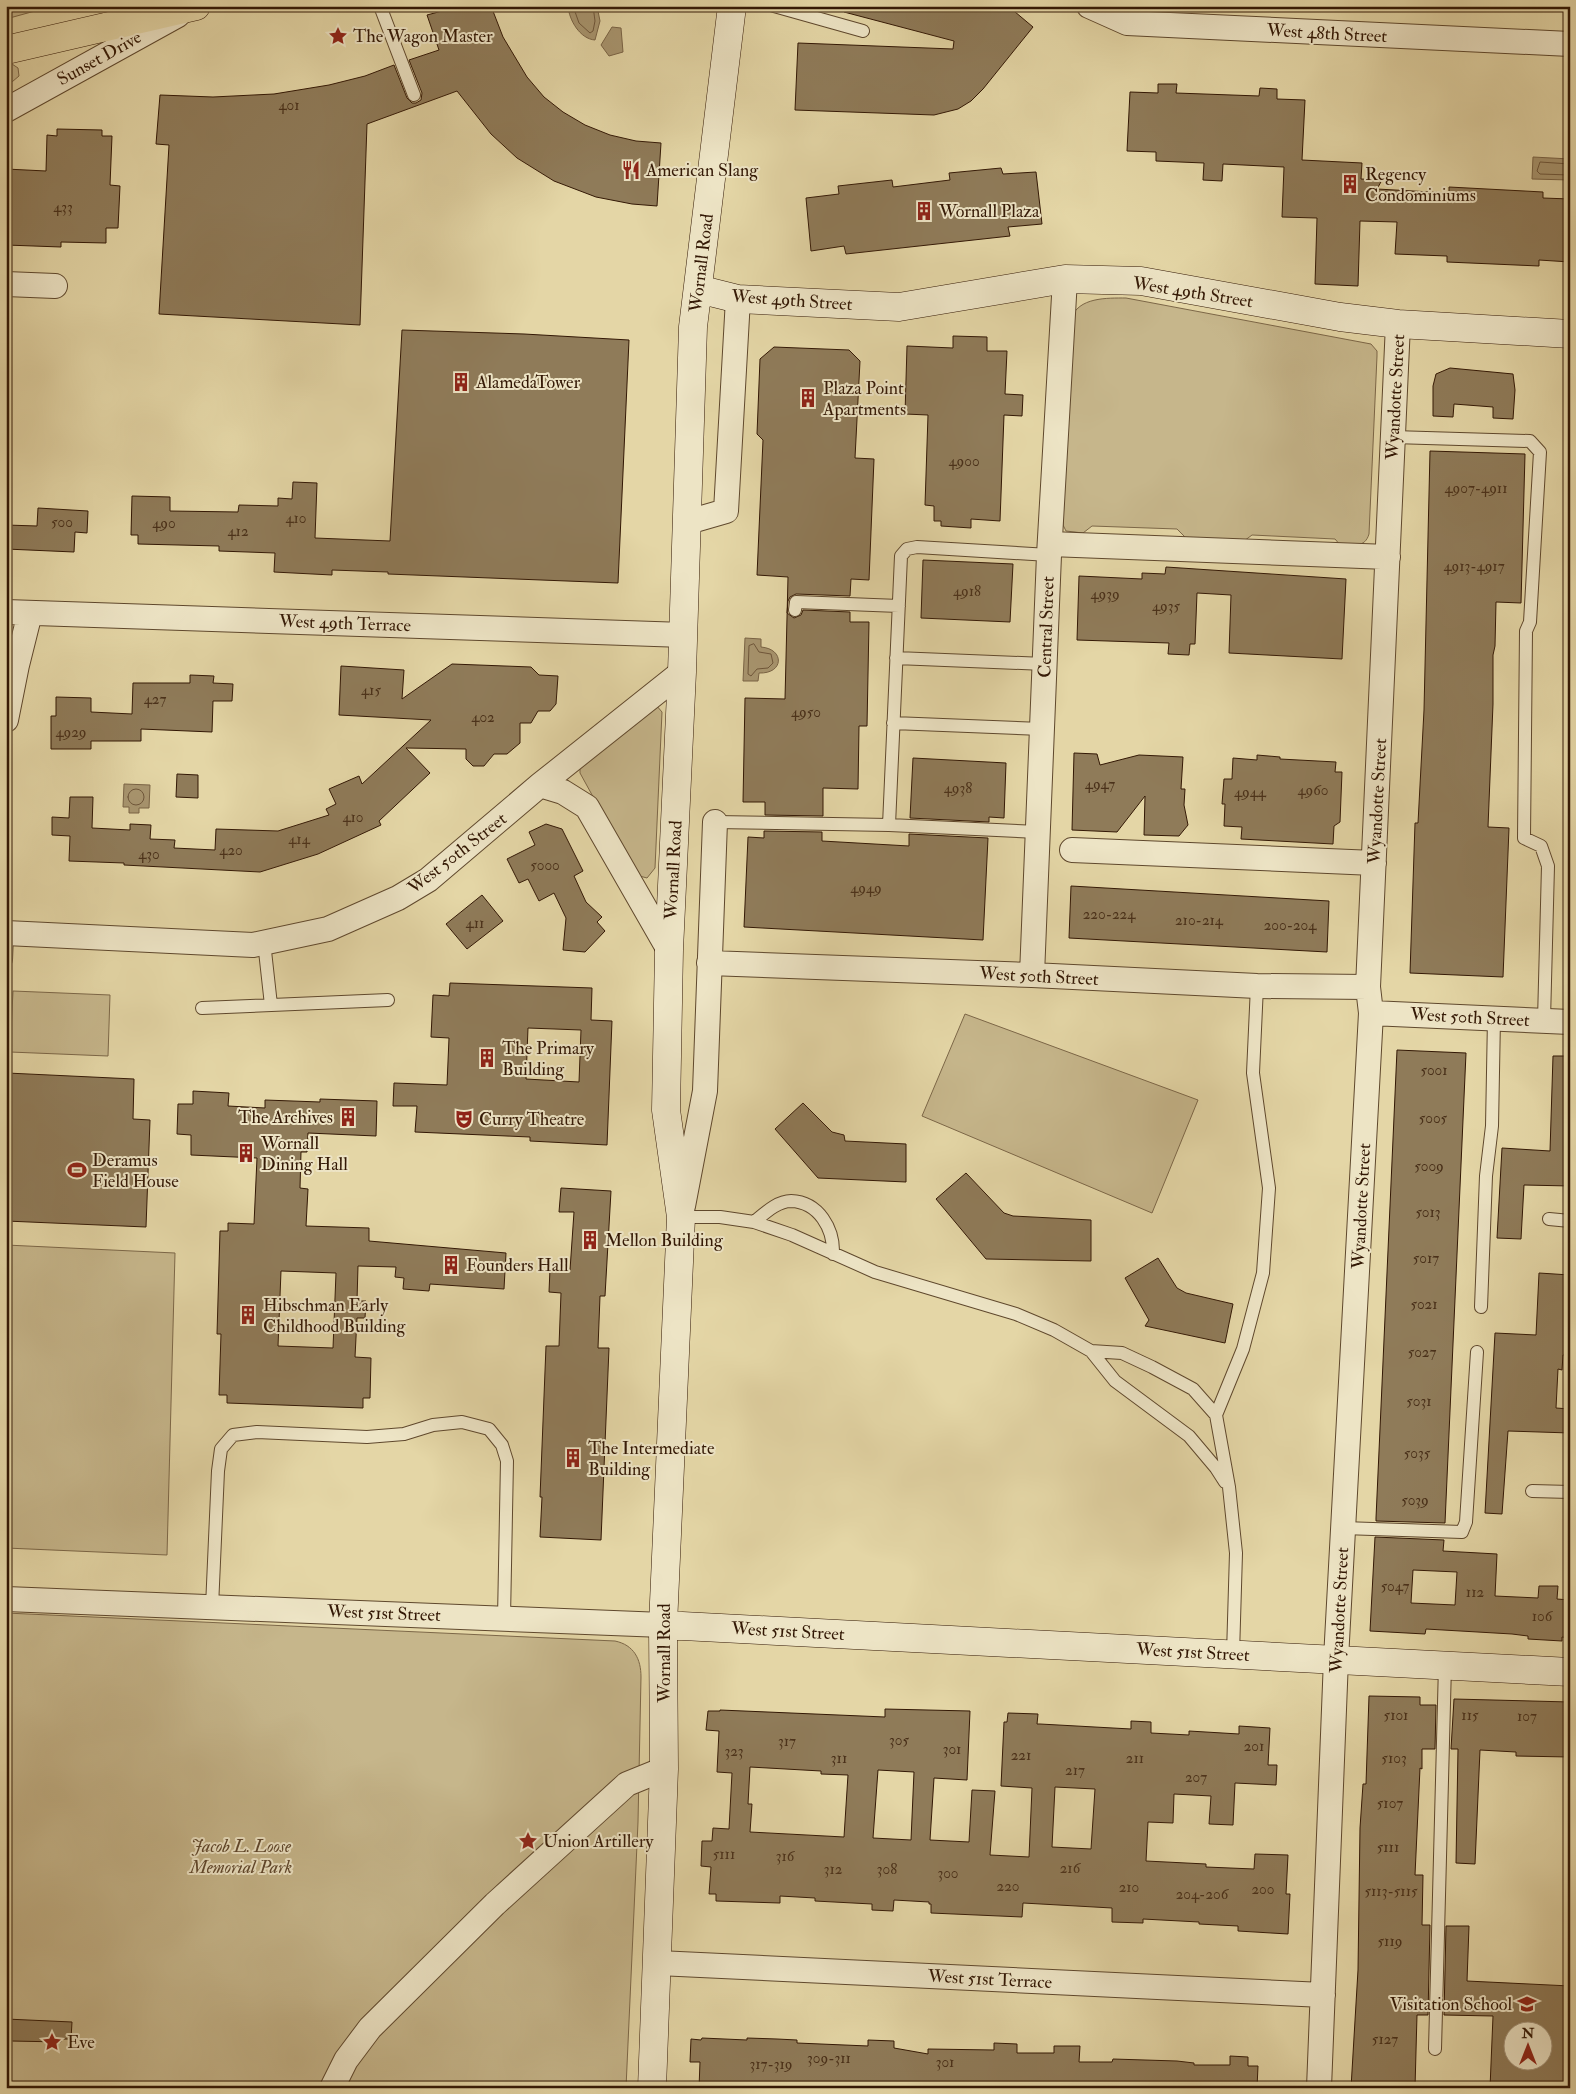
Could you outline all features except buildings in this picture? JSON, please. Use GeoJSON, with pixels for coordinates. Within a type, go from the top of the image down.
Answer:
{"type":"FeatureCollection","features":[{"type":"Feature","properties":{"kind":"highway"},"geometry":{"type":"LineString","coordinates":[[6,50],[194,7]]}},
{"type":"Feature","properties":{"kind":"main road","name":"Wornall Road"},"geometry":{"type":"LineString","coordinates":[[652,2088],[664,1768],[663,1625],[681,1218],[666,1110],[669,950],[684,635],[693,327],[732,6]]}},
{"type":"Feature","properties":{"kind":"main road","name":"West 49th Street"},"geometry":{"type":"LineString","coordinates":[[698,289],[738,299],[899,308],[1065,279],[1142,281],[1340,317],[1398,324],[1570,334]]}},
{"type":"Feature","properties":{"kind":"main road","name":"West 51st Street"},"geometry":{"type":"LineString","coordinates":[[663,1625],[1570,1672]]}},
{"type":"Feature","properties":{"kind":"street","name":"West 48th Street"},"geometry":{"type":"LineString","coordinates":[[1089,6],[1127,23],[1570,44]]}},
{"type":"Feature","properties":{"kind":"street","name":"Sunset Drive"},"geometry":{"type":"LineString","coordinates":[[6,110],[194,7]]}},
{"type":"Feature","properties":{"kind":"street","name":"Central Street"},"geometry":{"type":"LineString","coordinates":[[1032,975],[1049,550],[1065,279]]}},
{"type":"Feature","properties":{"kind":"street"},"geometry":{"type":"LineString","coordinates":[[6,284],[55,286]]}},
{"type":"Feature","properties":{"kind":"street"},"geometry":{"type":"LineString","coordinates":[[688,522],[726,511],[738,299]]}},
{"type":"Feature","properties":{"kind":"street","name":"Wyandotte Street"},"geometry":{"type":"LineString","coordinates":[[1319,2088],[1336,1659],[1371,1013],[1368,987],[1398,324]]}},
{"type":"Feature","properties":{"kind":"street"},"geometry":{"type":"LineString","coordinates":[[1049,550],[1388,557]]}},
{"type":"Feature","properties":{"kind":"street","name":"West 49th Terrace"},"geometry":{"type":"LineString","coordinates":[[6,612],[684,635]]}},
{"type":"Feature","properties":{"kind":"street"},"geometry":{"type":"LineString","coordinates":[[6,720],[17,664],[30,613]]}},
{"type":"Feature","properties":{"kind":"street","name":"West 50th Street"},"geometry":{"type":"LineString","coordinates":[[7,933],[253,945],[328,929],[398,898],[428,880],[540,785],[682,672]]}},
{"type":"Feature","properties":{"kind":"street"},"geometry":{"type":"LineString","coordinates":[[540,785],[563,792],[587,807],[669,950]]}},
{"type":"Feature","properties":{"kind":"street","name":"Wornall Road"},"geometry":{"type":"LineString","coordinates":[[681,1218],[705,1091],[715,822]]}},
{"type":"Feature","properties":{"kind":"street"},"geometry":{"type":"LineString","coordinates":[[1072,850],[1374,863]]}},
{"type":"Feature","properties":{"kind":"street","name":"West 50th Street"},"geometry":{"type":"LineString","coordinates":[[709,963],[1032,975],[1257,986],[1368,987]]}},
{"type":"Feature","properties":{"kind":"street","name":"West 50th Street"},"geometry":{"type":"LineString","coordinates":[[1371,1013],[1570,1022]]}},
{"type":"Feature","properties":{"kind":"street","name":"West 51st Street"},"geometry":{"type":"LineString","coordinates":[[6,1599],[663,1625]]}},
{"type":"Feature","properties":{"kind":"street"},"geometry":{"type":"LineString","coordinates":[[332,2088],[346,2060],[370,2028],[495,1904],[627,1784],[664,1768]]}},
{"type":"Feature","properties":{"kind":"street","name":"West 51st Terrace"},"geometry":{"type":"LineString","coordinates":[[658,1962],[1323,1995]]}},
{"type":"Feature","properties":{"kind":"lane"},"geometry":{"type":"LineString","coordinates":[[380,6],[414,95]]}},
{"type":"Feature","properties":{"kind":"lane"},"geometry":{"type":"LineString","coordinates":[[774,6],[863,31]]}},
{"type":"Feature","properties":{"kind":"lane"},"geometry":{"type":"LineString","coordinates":[[1393,437],[1530,441],[1540,452],[1530,622],[1526,631],[1524,838],[1541,846],[1548,866],[1544,1020]]}},
{"type":"Feature","properties":{"kind":"lane"},"geometry":{"type":"LineString","coordinates":[[889,825],[901,556],[907,549],[917,547],[1049,550]]}},
{"type":"Feature","properties":{"kind":"lane"},"geometry":{"type":"LineString","coordinates":[[795,610],[796,602],[898,606]]}},
{"type":"Feature","properties":{"kind":"lane"},"geometry":{"type":"LineString","coordinates":[[896,658],[1044,664]]}},
{"type":"Feature","properties":{"kind":"lane"},"geometry":{"type":"LineString","coordinates":[[893,723],[1042,729]]}},
{"type":"Feature","properties":{"kind":"lane"},"geometry":{"type":"LineString","coordinates":[[715,822],[889,825],[1038,832]]}},
{"type":"Feature","properties":{"kind":"lane"},"geometry":{"type":"LineString","coordinates":[[6,960],[7,933]]}},
{"type":"Feature","properties":{"kind":"lane"},"geometry":{"type":"LineString","coordinates":[[264,942],[271,1005]]}},
{"type":"Feature","properties":{"kind":"lane"},"geometry":{"type":"LineString","coordinates":[[1216,1415],[1243,1349],[1263,1273],[1269,1188],[1253,1073],[1257,986]]}},
{"type":"Feature","properties":{"kind":"lane"},"geometry":{"type":"LineString","coordinates":[[202,1008],[388,1000]]}},
{"type":"Feature","properties":{"kind":"lane"},"geometry":{"type":"LineString","coordinates":[[1481,1307],[1486,1176],[1492,1126],[1494,1018]]}},
{"type":"Feature","properties":{"kind":"lane"},"geometry":{"type":"LineString","coordinates":[[754,1222],[772,1207],[790,1201],[812,1206],[827,1222],[834,1239],[833,1254]]}},
{"type":"Feature","properties":{"kind":"lane"},"geometry":{"type":"LineString","coordinates":[[681,1218],[720,1217],[754,1222],[792,1235],[875,1272],[1016,1314],[1054,1330],[1092,1351],[1115,1381],[1188,1436],[1216,1468],[1229,1487]]}},
{"type":"Feature","properties":{"kind":"lane"},"geometry":{"type":"LineString","coordinates":[[1548,1219],[1570,1221]]}},
{"type":"Feature","properties":{"kind":"lane"},"geometry":{"type":"LineString","coordinates":[[1092,1351],[1122,1353],[1152,1366],[1192,1389],[1216,1415],[1229,1487],[1236,1553],[1233,1654]]}},
{"type":"Feature","properties":{"kind":"lane"},"geometry":{"type":"LineString","coordinates":[[1343,1528],[1462,1532],[1466,1522],[1477,1352]]}},
{"type":"Feature","properties":{"kind":"lane"},"geometry":{"type":"LineString","coordinates":[[212,1606],[219,1463],[221,1449],[233,1435],[257,1432],[367,1437],[404,1434],[433,1425],[462,1422],[489,1429],[502,1445],[507,1462],[504,1618]]}},
{"type":"Feature","properties":{"kind":"lane"},"geometry":{"type":"LineString","coordinates":[[1532,1491],[1570,1492]]}},
{"type":"Feature","properties":{"kind":"lane"},"geometry":{"type":"LineString","coordinates":[[1435,2049],[1443,1822],[1445,1665]]}},
{"type":"Feature","properties":{"kind":"green space"},"geometry":{"type":"Polygon","coordinates":[[[6,6],[53,6],[6,19],[6,6]]]}},
{"type":"Feature","properties":{"kind":"green space"},"geometry":{"type":"Polygon","coordinates":[[[12,64],[18,68],[19,76],[6,87],[6,66],[12,64]]]}},
{"type":"Feature","properties":{"kind":"green space"},"geometry":{"type":"Polygon","coordinates":[[[1126,298],[1371,344],[1377,351],[1377,356],[1369,534],[1365,542],[1358,545],[1341,546],[1335,539],[1252,535],[1244,541],[1186,538],[1177,529],[1092,526],[1083,533],[1066,531],[1063,525],[1071,319],[1080,306],[1086,303],[1102,299],[1126,298]]]}},
{"type":"Feature","properties":{"kind":"green space"},"geometry":{"type":"Polygon","coordinates":[[[656,705],[662,712],[655,868],[647,878],[636,875],[580,773],[580,762],[656,705]]]}},
{"type":"Feature","properties":{"kind":"green space"},"geometry":{"type":"Polygon","coordinates":[[[13,991],[110,995],[108,1056],[10,1052],[13,991]]]}},
{"type":"Feature","properties":{"kind":"green space"},"geometry":{"type":"Polygon","coordinates":[[[965,1014],[1198,1100],[1152,1213],[922,1116],[965,1014]]]}},
{"type":"Feature","properties":{"kind":"green space"},"geometry":{"type":"Polygon","coordinates":[[[6,1245],[175,1253],[167,1555],[6,1548],[6,1245]]]}},
{"type":"Feature","properties":{"kind":"green space","name":"Jacob L. Loose Memorial Park"},"geometry":{"type":"Polygon","coordinates":[[[6,1613],[615,1641],[632,1649],[640,1664],[641,1677],[638,1822],[626,2088],[6,2088],[6,1613]]]}},
{"type":"Feature","properties":{"kind":"water"},"geometry":{"type":"Polygon","coordinates":[[[568,6],[597,6],[600,21],[595,40],[585,36],[576,28],[568,6]]]}},
{"type":"Feature","properties":{"kind":"water"},"geometry":{"type":"Polygon","coordinates":[[[612,27],[621,28],[623,52],[609,56],[601,45],[612,27]]]}},
{"type":"Feature","properties":{"kind":"water"},"geometry":{"type":"Polygon","coordinates":[[[1533,157],[1570,159],[1570,180],[1532,179],[1533,157]]]}},
{"type":"Feature","properties":{"kind":"water"},"geometry":{"type":"Polygon","coordinates":[[[745,638],[761,639],[761,647],[769,649],[778,656],[777,666],[773,670],[759,673],[758,681],[743,681],[745,638]]]}},
{"type":"Feature","properties":{"kind":"water"},"geometry":{"type":"Polygon","coordinates":[[[124,784],[150,785],[149,808],[139,808],[139,813],[129,813],[129,807],[123,807],[124,784]]]}},
{"type":"Feature","properties":{"kind":"place","name":"The Wagon Master"},"geometry":{"type":"Point","coordinates":[338,36]}},
{"type":"Feature","properties":{"kind":"place","name":"American Slang"},"geometry":{"type":"Point","coordinates":[631,170]}},
{"type":"Feature","properties":{"kind":"place","name":"Regency Condominiums"},"geometry":{"type":"Point","coordinates":[1350,184]}},
{"type":"Feature","properties":{"kind":"place","name":"Wornall Plaza"},"geometry":{"type":"Point","coordinates":[924,211]}},
{"type":"Feature","properties":{"kind":"place","name":"AlamedaTower"},"geometry":{"type":"Point","coordinates":[461,382]}},
{"type":"Feature","properties":{"kind":"place","name":"Plaza Point Apartments"},"geometry":{"type":"Point","coordinates":[808,398]}},
{"type":"Feature","properties":{"kind":"place","name":"The Primary Building"},"geometry":{"type":"Point","coordinates":[487,1058]}},
{"type":"Feature","properties":{"kind":"place","name":"The Archives"},"geometry":{"type":"Point","coordinates":[348,1117]}},
{"type":"Feature","properties":{"kind":"place","name":"Curry Theatre"},"geometry":{"type":"Point","coordinates":[464,1119]}},
{"type":"Feature","properties":{"kind":"place","name":"Wornall Dining Hall"},"geometry":{"type":"Point","coordinates":[246,1153]}},
{"type":"Feature","properties":{"kind":"place","name":"Deramus Field House"},"geometry":{"type":"Point","coordinates":[77,1170]}},
{"type":"Feature","properties":{"kind":"place","name":"Mellon Building"},"geometry":{"type":"Point","coordinates":[590,1240]}},
{"type":"Feature","properties":{"kind":"place","name":"Founders Hall"},"geometry":{"type":"Point","coordinates":[451,1265]}},
{"type":"Feature","properties":{"kind":"place","name":"Hibschman Early Childhood Building"},"geometry":{"type":"Point","coordinates":[248,1315]}},
{"type":"Feature","properties":{"kind":"place","name":"The Intermediate Building"},"geometry":{"type":"Point","coordinates":[573,1458]}},
{"type":"Feature","properties":{"kind":"place","name":"Union Artillery"},"geometry":{"type":"Point","coordinates":[528,1841]}},
{"type":"Feature","properties":{"kind":"place","name":"Visitation School"},"geometry":{"type":"Point","coordinates":[1527,2004]}},
{"type":"Feature","properties":{"kind":"place","name":"Eve"},"geometry":{"type":"Point","coordinates":[52,2042]}}]}
